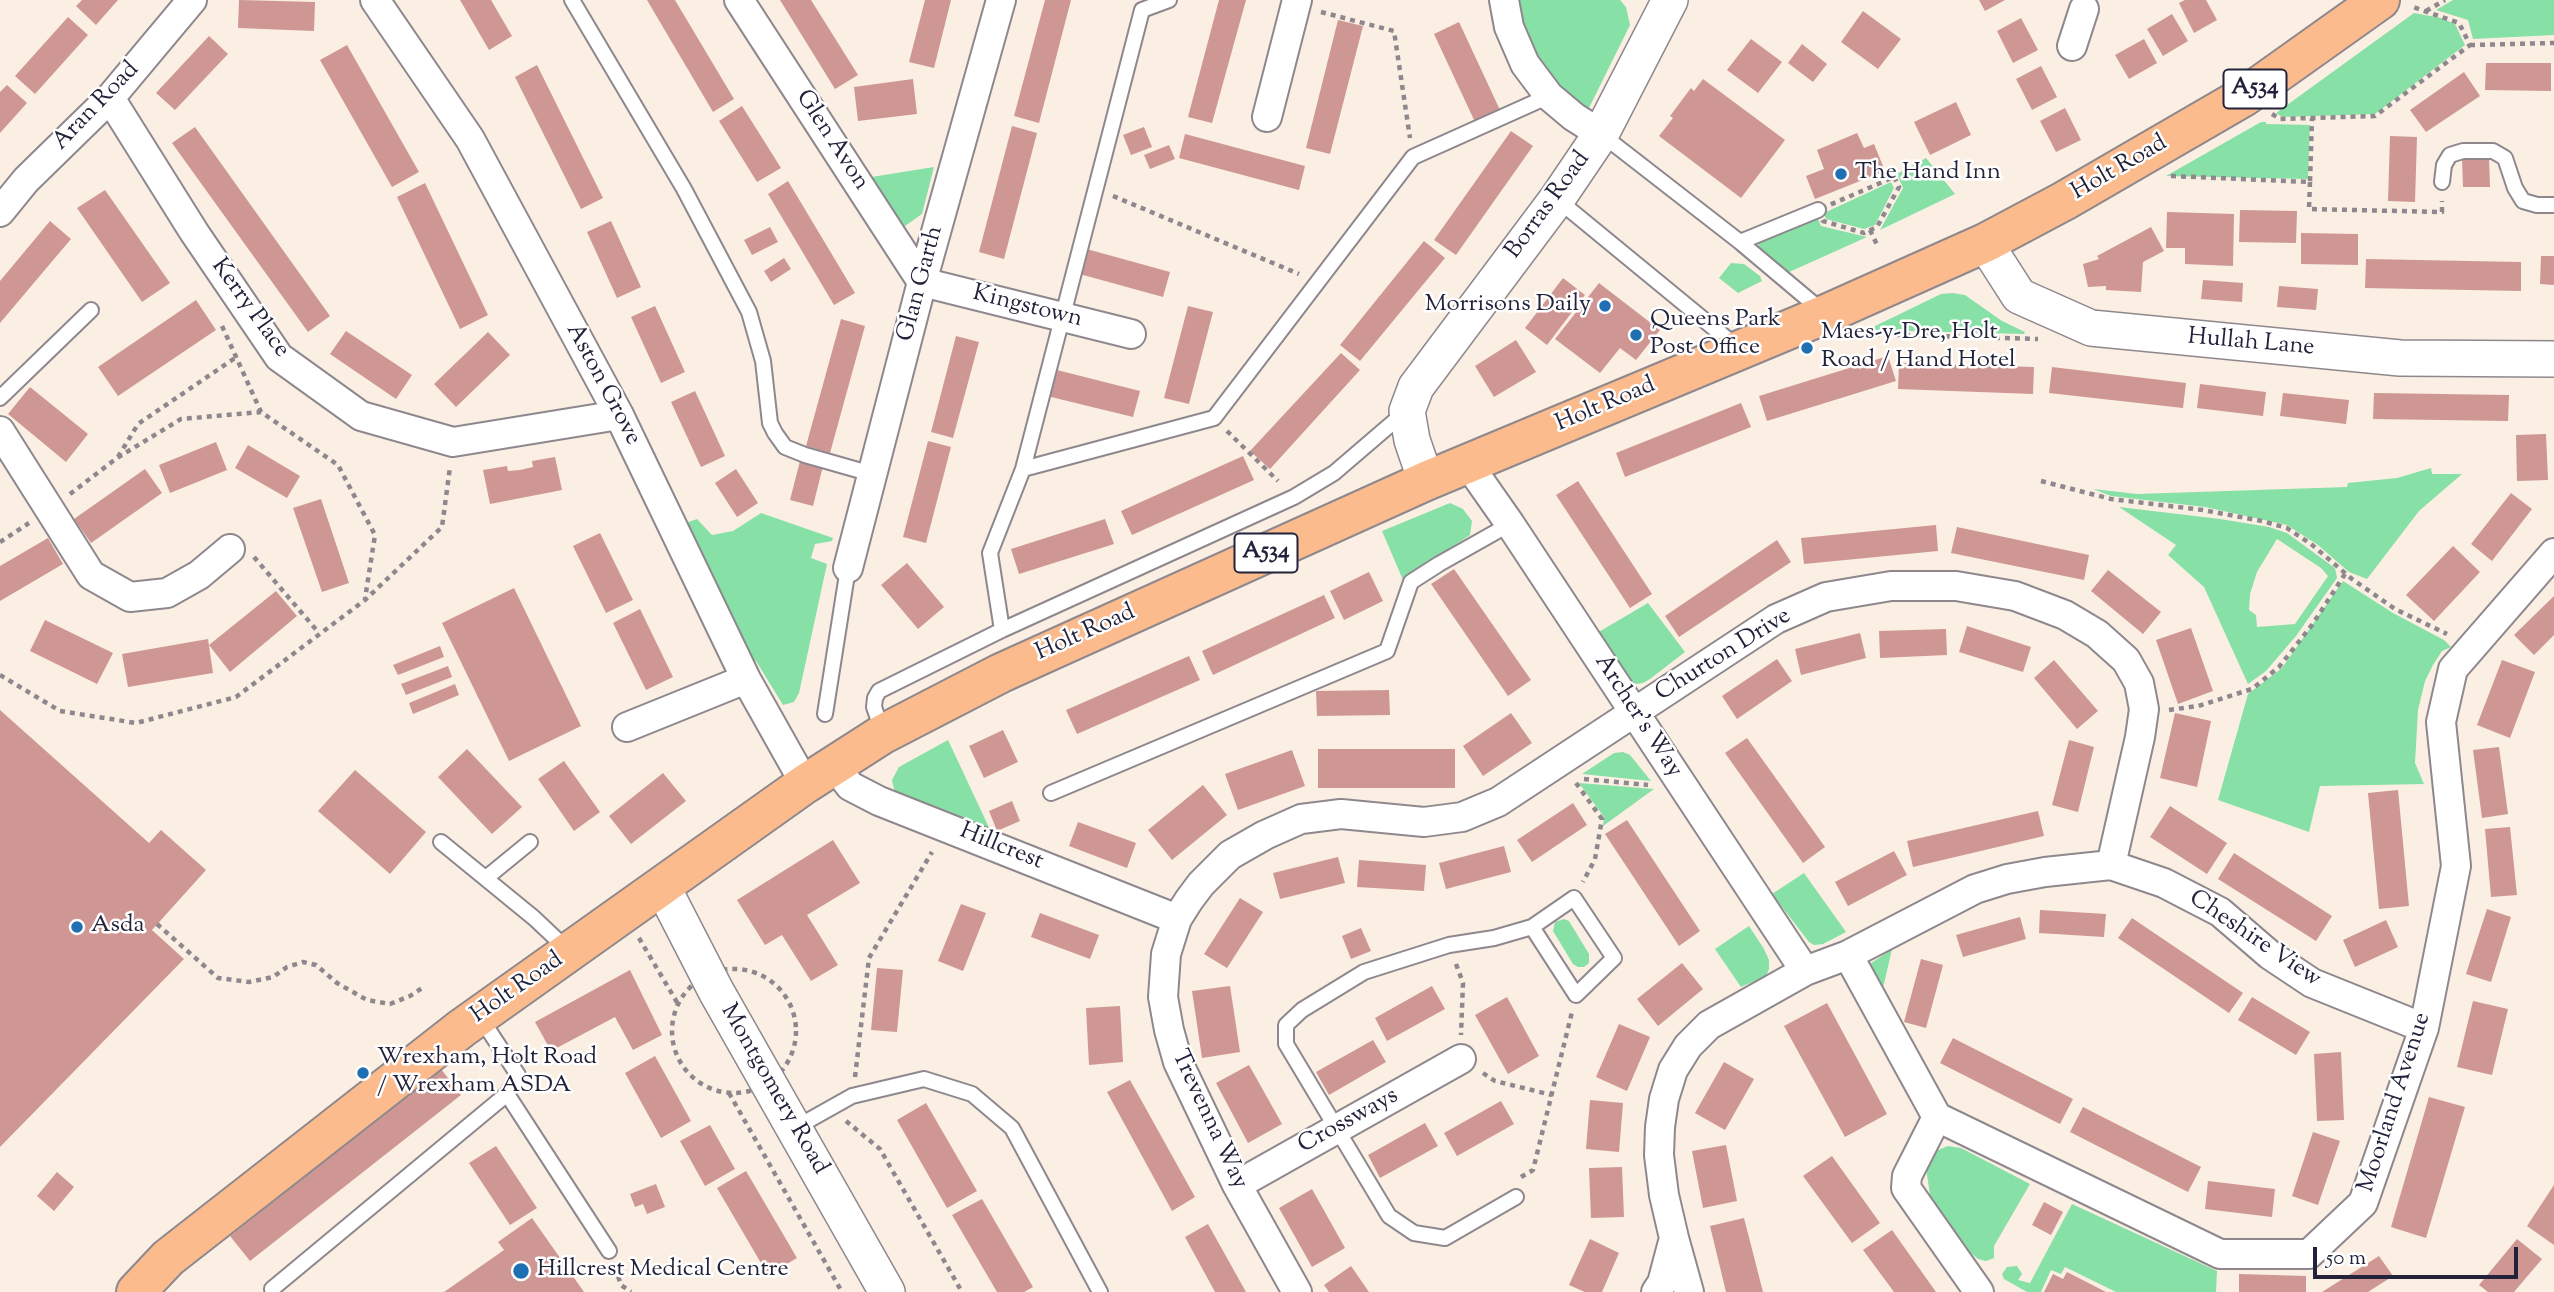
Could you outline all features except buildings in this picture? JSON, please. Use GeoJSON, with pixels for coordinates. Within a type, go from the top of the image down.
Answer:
{"type":"FeatureCollection","features":[{"type":"Feature","properties":{"kind":"main road","name":"Holt Road"},"geometry":{"type":"LineString","coordinates":[[136,1292],[168,1258],[480,1016],[820,774],[883,734],[1001,673],[1426,481],[1826,314],[1985,243],[2131,163],[2245,96],[2375,4]]}},
{"type":"Feature","properties":{"kind":"street","name":"Aran Road"},"geometry":{"type":"LineString","coordinates":[[0,212],[26,180],[110,99],[192,0]]}},
{"type":"Feature","properties":{"kind":"street","name":"Aston Grove"},"geometry":{"type":"LineString","coordinates":[[375,0],[470,139],[619,415],[746,679],[820,774]]}},
{"type":"Feature","properties":{"kind":"street","name":"Glen Avon"},"geometry":{"type":"LineString","coordinates":[[739,0],[922,282]]}},
{"type":"Feature","properties":{"kind":"street","name":"Glan Garth"},"geometry":{"type":"LineString","coordinates":[[848,568],[922,282],[1001,0]]}},
{"type":"Feature","properties":{"kind":"street"},"geometry":{"type":"LineString","coordinates":[[1504,0],[1509,27],[1525,64],[1549,96],[1573,117],[1601,134]]}},
{"type":"Feature","properties":{"kind":"street","name":"Borras Road"},"geometry":{"type":"LineString","coordinates":[[1407,411],[1416,387],[1557,199],[1601,134],[1670,0]]}},
{"type":"Feature","properties":{"kind":"street"},"geometry":{"type":"LineString","coordinates":[[1267,117],[1297,3]]}},
{"type":"Feature","properties":{"kind":"street"},"geometry":{"type":"LineString","coordinates":[[2073,46],[2087,3]]}},
{"type":"Feature","properties":{"kind":"street","name":"Kerry Place"},"geometry":{"type":"LineString","coordinates":[[110,99],[194,232],[279,357],[361,416],[453,442],[619,415]]}},
{"type":"Feature","properties":{"kind":"street","name":"Hullah Lane"},"geometry":{"type":"LineString","coordinates":[[1985,243],[2019,296],[2091,328],[2400,358],[2554,359]]}},
{"type":"Feature","properties":{"kind":"street","name":"Kingstown"},"geometry":{"type":"LineString","coordinates":[[922,282],[1131,334]]}},
{"type":"Feature","properties":{"kind":"street"},"geometry":{"type":"LineString","coordinates":[[1407,411],[1412,440],[1426,481]]}},
{"type":"Feature","properties":{"kind":"street"},"geometry":{"type":"LineString","coordinates":[[0,431],[91,575],[130,597],[167,593],[199,575],[230,549]]}},
{"type":"Feature","properties":{"kind":"street","name":"Archer's Way"},"geometry":{"type":"LineString","coordinates":[[1468,464],[1805,971]]}},
{"type":"Feature","properties":{"kind":"street","name":"Moorland Avenue"},"geometry":{"type":"LineString","coordinates":[[1937,1117],[2220,1254],[2309,1254],[2363,1203],[2424,1028],[2456,866],[2441,722],[2453,669],[2554,553]]}},
{"type":"Feature","properties":{"kind":"street","name":"Churton Drive"},"geometry":{"type":"LineString","coordinates":[[1634,713],[1776,619],[1826,597],[1904,586],[1956,586],[2015,596],[2065,615],[2097,634],[2126,660],[2139,682],[2144,709],[2140,737],[2111,865]]}},
{"type":"Feature","properties":{"kind":"street"},"geometry":{"type":"LineString","coordinates":[[626,727],[746,679]]}},
{"type":"Feature","properties":{"kind":"street","name":"Trevenna Way"},"geometry":{"type":"LineString","coordinates":[[1297,1292],[1237,1185],[1178,1062],[1163,997],[1166,954],[1177,919],[1201,884],[1230,855],[1265,835],[1301,819],[1341,814],[1424,822],[1462,817],[1497,802],[1634,713]]}},
{"type":"Feature","properties":{"kind":"street","name":"Hillcrest"},"geometry":{"type":"LineString","coordinates":[[820,774],[879,801],[1177,919]]}},
{"type":"Feature","properties":{"kind":"street","name":"Cheshire View"},"geometry":{"type":"LineString","coordinates":[[1848,955],[1975,889],[2007,878],[2111,865],[2164,883],[2220,912],[2270,955],[2312,983],[2424,1028]]}},
{"type":"Feature","properties":{"kind":"street","name":"Montgomery Road"},"geometry":{"type":"LineString","coordinates":[[662,886],[716,991],[887,1292]]}},
{"type":"Feature","properties":{"kind":"street"},"geometry":{"type":"LineString","coordinates":[[1689,1292],[1664,1195],[1659,1155],[1664,1099],[1673,1070],[1688,1046],[1709,1025],[1805,971],[1848,955],[1937,1117],[1907,1176],[1906,1188],[1979,1292]]}},
{"type":"Feature","properties":{"kind":"street","name":"Crossways"},"geometry":{"type":"LineString","coordinates":[[1237,1185],[1461,1059]]}},
{"type":"Feature","properties":{"kind":"street"},"geometry":{"type":"LineString","coordinates":[[1656,1292],[1662,1283],[1674,1238]]}},
{"type":"Feature","properties":{"kind":"lane"},"geometry":{"type":"LineString","coordinates":[[572,0],[684,189],[749,312],[763,361],[770,423],[775,433],[786,447],[804,455],[872,474]]}},
{"type":"Feature","properties":{"kind":"lane"},"geometry":{"type":"LineString","coordinates":[[1002,630],[990,553],[1023,469],[1142,10],[1169,0]]}},
{"type":"Feature","properties":{"kind":"lane"},"geometry":{"type":"LineString","coordinates":[[1023,469],[1214,418],[1413,157],[1549,96]]}},
{"type":"Feature","properties":{"kind":"lane"},"geometry":{"type":"LineString","coordinates":[[1601,134],[1740,242],[1826,314]]}},
{"type":"Feature","properties":{"kind":"lane"},"geometry":{"type":"LineString","coordinates":[[2442,182],[2444,164],[2450,155],[2493,151],[2505,158],[2515,188],[2523,201],[2537,205],[2554,205]]}},
{"type":"Feature","properties":{"kind":"lane"},"geometry":{"type":"LineString","coordinates":[[1557,199],[1741,350]]}},
{"type":"Feature","properties":{"kind":"lane"},"geometry":{"type":"LineString","coordinates":[[1740,242],[1818,210]]}},
{"type":"Feature","properties":{"kind":"lane"},"geometry":{"type":"LineString","coordinates":[[0,398],[91,310]]}},
{"type":"Feature","properties":{"kind":"lane","name":"Holt Road"},"geometry":{"type":"LineString","coordinates":[[883,734],[874,707],[879,691],[1002,630],[1294,496],[1334,473],[1407,411]]}},
{"type":"Feature","properties":{"kind":"lane"},"geometry":{"type":"LineString","coordinates":[[1051,793],[1387,651],[1411,582],[1510,524]]}},
{"type":"Feature","properties":{"kind":"lane"},"geometry":{"type":"LineString","coordinates":[[825,714],[848,568]]}},
{"type":"Feature","properties":{"kind":"lane"},"geometry":{"type":"LineString","coordinates":[[441,842],[534,918],[570,952]]}},
{"type":"Feature","properties":{"kind":"lane"},"geometry":{"type":"LineString","coordinates":[[486,878],[530,842]]}},
{"type":"Feature","properties":{"kind":"lane"},"geometry":{"type":"LineString","coordinates":[[1516,1197],[1445,1238],[1414,1233],[1389,1216],[1286,1044],[1286,1025],[1302,1010],[1364,972],[1449,945],[1494,938],[1532,927],[1574,898],[1614,958],[1576,995],[1532,927]]}},
{"type":"Feature","properties":{"kind":"lane"},"geometry":{"type":"LineString","coordinates":[[272,1289],[507,1094],[518,1075],[480,1016]]}},
{"type":"Feature","properties":{"kind":"lane"},"geometry":{"type":"LineString","coordinates":[[795,1128],[852,1096],[924,1079],[972,1094],[1012,1128],[1100,1292]]}},
{"type":"Feature","properties":{"kind":"lane"},"geometry":{"type":"LineString","coordinates":[[507,1094],[609,1251]]}},
{"type":"Feature","properties":{"kind":"path"},"geometry":{"type":"LineString","coordinates":[[2425,12],[2445,0]]}},
{"type":"Feature","properties":{"kind":"path"},"geometry":{"type":"LineString","coordinates":[[1297,3],[1394,31],[1413,157]]}},
{"type":"Feature","properties":{"kind":"path"},"geometry":{"type":"LineString","coordinates":[[2375,4],[2425,12],[2459,23],[2470,45]]}},
{"type":"Feature","properties":{"kind":"path"},"geometry":{"type":"LineString","coordinates":[[2245,96],[2280,119],[2375,116],[2470,45],[2554,43]]}},
{"type":"Feature","properties":{"kind":"path"},"geometry":{"type":"LineString","coordinates":[[2312,118],[2309,209],[2442,212],[2442,182]]}},
{"type":"Feature","properties":{"kind":"path"},"geometry":{"type":"LineString","coordinates":[[2131,163],[2156,176],[2310,181]]}},
{"type":"Feature","properties":{"kind":"path"},"geometry":{"type":"LineString","coordinates":[[1894,177],[1899,187],[1877,227],[1864,233],[1824,221],[1818,210],[1894,177]]}},
{"type":"Feature","properties":{"kind":"path"},"geometry":{"type":"LineString","coordinates":[[1096,189],[1320,282]]}},
{"type":"Feature","properties":{"kind":"path"},"geometry":{"type":"LineString","coordinates":[[1870,230],[1878,247]]}},
{"type":"Feature","properties":{"kind":"path"},"geometry":{"type":"LineString","coordinates":[[1826,314],[1848,334],[2038,340],[2061,338],[2091,328]]}},
{"type":"Feature","properties":{"kind":"path"},"geometry":{"type":"LineString","coordinates":[[221,323],[261,412],[338,465],[375,535],[365,600]]}},
{"type":"Feature","properties":{"kind":"path"},"geometry":{"type":"LineString","coordinates":[[117,458],[138,424],[235,358]]}},
{"type":"Feature","properties":{"kind":"path"},"geometry":{"type":"LineString","coordinates":[[0,542],[117,458],[181,419],[261,412]]}},
{"type":"Feature","properties":{"kind":"path"},"geometry":{"type":"LineString","coordinates":[[1214,418],[1294,496]]}},
{"type":"Feature","properties":{"kind":"path"},"geometry":{"type":"LineString","coordinates":[[0,675],[60,711],[136,723],[236,697],[365,600],[442,527],[453,442]]}},
{"type":"Feature","properties":{"kind":"path"},"geometry":{"type":"LineString","coordinates":[[2041,481],[2110,499],[2215,512],[2287,528],[2395,609],[2473,646]]}},
{"type":"Feature","properties":{"kind":"path"},"geometry":{"type":"LineString","coordinates":[[230,549],[255,558],[319,633]]}},
{"type":"Feature","properties":{"kind":"path"},"geometry":{"type":"LineString","coordinates":[[2144,709],[2173,710],[2198,706],[2252,689],[2278,667],[2312,625],[2346,573]]}},
{"type":"Feature","properties":{"kind":"path"},"geometry":{"type":"LineString","coordinates":[[1574,898],[1595,859],[1602,819],[1573,778],[1684,788]]}},
{"type":"Feature","properties":{"kind":"path"},"geometry":{"type":"LineString","coordinates":[[852,1096],[869,958],[947,827]]}},
{"type":"Feature","properties":{"kind":"path"},"geometry":{"type":"LineString","coordinates":[[625,913],[678,1004],[672,1035],[681,1064],[697,1081],[729,1093],[842,1292]]}},
{"type":"Feature","properties":{"kind":"path"},"geometry":{"type":"LineString","coordinates":[[157,925],[218,978],[249,982],[272,977],[287,967],[303,962],[316,965],[337,984],[367,1000],[390,1004],[425,986]]}},
{"type":"Feature","properties":{"kind":"path"},"geometry":{"type":"LineString","coordinates":[[1449,945],[1463,983],[1461,1059],[1494,1080],[1552,1096]]}},
{"type":"Feature","properties":{"kind":"path"},"geometry":{"type":"LineString","coordinates":[[1516,1197],[1509,1184],[1534,1170],[1576,995]]}},
{"type":"Feature","properties":{"kind":"path"},"geometry":{"type":"LineString","coordinates":[[830,1109],[880,1149],[962,1292]]}},
{"type":"Feature","properties":{"kind":"path"},"geometry":{"type":"LineString","coordinates":[[609,1251],[621,1285],[631,1292]]}},
{"type":"Feature","properties":{"kind":"green space"},"geometry":{"type":"Polygon","coordinates":[[[1511,0],[1620,0],[1626,7],[1630,25],[1585,116],[1550,95],[1511,0]]]}},
{"type":"Feature","properties":{"kind":"green space"},"geometry":{"type":"Polygon","coordinates":[[[2453,0],[2554,0],[2554,35],[2473,39],[2468,20],[2436,10],[2453,0]]]}},
{"type":"Feature","properties":{"kind":"green space"},"geometry":{"type":"Polygon","coordinates":[[[2414,13],[2441,18],[2455,24],[2465,45],[2375,114],[2282,117],[2276,113],[2414,13]]]}},
{"type":"Feature","properties":{"kind":"green space"},"geometry":{"type":"Polygon","coordinates":[[[2261,122],[2310,125],[2308,179],[2166,176],[2261,122]]]}},
{"type":"Feature","properties":{"kind":"green space"},"geometry":{"type":"Polygon","coordinates":[[[1926,158],[1955,194],[1880,230],[1903,188],[1897,174],[1926,158]]]}},
{"type":"Feature","properties":{"kind":"green space"},"geometry":{"type":"Polygon","coordinates":[[[934,167],[922,214],[905,226],[895,224],[859,179],[934,167]]]}},
{"type":"Feature","properties":{"kind":"green space"},"geometry":{"type":"Polygon","coordinates":[[[1891,182],[1894,188],[1875,225],[1864,229],[1826,219],[1824,213],[1891,182]]]}},
{"type":"Feature","properties":{"kind":"green space"},"geometry":{"type":"Polygon","coordinates":[[[1817,216],[1821,226],[1867,237],[1787,273],[1758,252],[1759,241],[1817,216]]]}},
{"type":"Feature","properties":{"kind":"green space"},"geometry":{"type":"Polygon","coordinates":[[[1731,263],[1744,264],[1760,276],[1762,281],[1738,293],[1719,278],[1731,263]]]}},
{"type":"Feature","properties":{"kind":"green space"},"geometry":{"type":"Polygon","coordinates":[[[1941,294],[1965,295],[2002,321],[2025,332],[2024,334],[1867,330],[1941,294]]]}},
{"type":"Feature","properties":{"kind":"green space"},"geometry":{"type":"Polygon","coordinates":[[[2431,468],[2432,474],[2462,474],[2419,511],[2367,579],[2349,572],[2318,545],[2287,525],[2205,507],[2111,496],[2093,489],[2137,494],[2347,487],[2348,483],[2397,478],[2431,468]]]}},
{"type":"Feature","properties":{"kind":"green space"},"geometry":{"type":"Polygon","coordinates":[[[1450,503],[1463,509],[1472,521],[1470,535],[1403,580],[1382,531],[1450,503]]]}},
{"type":"Feature","properties":{"kind":"green space"},"geometry":{"type":"Polygon","coordinates":[[[2119,507],[2269,527],[2287,533],[2335,568],[2337,578],[2296,636],[2266,671],[2248,684],[2204,587],[2168,555],[2176,545],[2119,507]],[[2277,539],[2257,572],[2250,594],[2249,610],[2256,615],[2257,627],[2295,624],[2328,576],[2321,568],[2277,539]]]}},
{"type":"Feature","properties":{"kind":"green space"},"geometry":{"type":"Polygon","coordinates":[[[761,513],[833,538],[832,541],[815,544],[811,558],[827,564],[799,693],[794,702],[783,705],[756,661],[739,666],[675,527],[697,519],[712,535],[733,531],[761,513]]]}},
{"type":"Feature","properties":{"kind":"green space"},"geometry":{"type":"Polygon","coordinates":[[[2343,581],[2393,613],[2444,640],[2451,647],[2442,651],[2433,665],[2425,681],[2418,710],[2415,763],[2424,784],[2320,786],[2309,832],[2218,800],[2248,694],[2282,668],[2343,581]]]}},
{"type":"Feature","properties":{"kind":"green space"},"geometry":{"type":"Polygon","coordinates":[[[1648,603],[1685,652],[1650,679],[1636,684],[1627,679],[1597,633],[1648,603]]]}},
{"type":"Feature","properties":{"kind":"green space"},"geometry":{"type":"Polygon","coordinates":[[[948,740],[993,836],[895,793],[892,780],[899,767],[948,740]]]}},
{"type":"Feature","properties":{"kind":"green space"},"geometry":{"type":"Polygon","coordinates":[[[1623,752],[1630,755],[1651,781],[1582,774],[1614,753],[1623,752]]]}},
{"type":"Feature","properties":{"kind":"green space"},"geometry":{"type":"Polygon","coordinates":[[[1579,783],[1654,789],[1603,826],[1604,817],[1579,783]]]}},
{"type":"Feature","properties":{"kind":"green space"},"geometry":{"type":"Polygon","coordinates":[[[1804,873],[1846,932],[1823,944],[1814,945],[1809,942],[1772,894],[1804,873]]]}},
{"type":"Feature","properties":{"kind":"green space"},"geometry":{"type":"Polygon","coordinates":[[[1564,919],[1569,921],[1589,954],[1589,963],[1584,967],[1573,964],[1553,931],[1555,922],[1564,919]]]}},
{"type":"Feature","properties":{"kind":"green space"},"geometry":{"type":"Polygon","coordinates":[[[1749,926],[1764,949],[1769,960],[1769,969],[1766,976],[1741,987],[1715,949],[1749,926]]]}},
{"type":"Feature","properties":{"kind":"green space"},"geometry":{"type":"Polygon","coordinates":[[[1892,949],[1880,1001],[1867,966],[1892,949]]]}},
{"type":"Feature","properties":{"kind":"green space"},"geometry":{"type":"Polygon","coordinates":[[[1948,1146],[1961,1148],[2030,1184],[1994,1246],[1994,1258],[1986,1261],[1971,1253],[1930,1195],[1926,1168],[1930,1156],[1948,1146]]]}},
{"type":"Feature","properties":{"kind":"green space"},"geometry":{"type":"Polygon","coordinates":[[[2072,1204],[2217,1271],[2216,1292],[2116,1292],[2065,1267],[2061,1274],[2051,1270],[2041,1292],[2027,1292],[2004,1279],[2002,1274],[2007,1267],[2017,1266],[2022,1274],[2018,1280],[2030,1283],[2072,1204]]]}},
{"type":"Feature","properties":{"kind":"place","name":"The Hand Inn"},"geometry":{"type":"Point","coordinates":[1841,174]}},
{"type":"Feature","properties":{"kind":"place","name":"Morrisons Daily"},"geometry":{"type":"Point","coordinates":[1605,306]}},
{"type":"Feature","properties":{"kind":"place","name":"Queens Park Post Office"},"geometry":{"type":"Point","coordinates":[1636,335]}},
{"type":"Feature","properties":{"kind":"place","name":"Maes-y-Dre, Holt Road / Hand Hotel"},"geometry":{"type":"Point","coordinates":[1807,348]}},
{"type":"Feature","properties":{"kind":"place","name":"Asda"},"geometry":{"type":"Point","coordinates":[77,927]}},
{"type":"Feature","properties":{"kind":"place","name":"Wrexham, Holt Road / Wrexham ASDA"},"geometry":{"type":"Point","coordinates":[363,1073]}},
{"type":"Feature","properties":{"kind":"place","name":"Hillcrest Medical Centre"},"geometry":{"type":"Point","coordinates":[521,1271]}}]}
